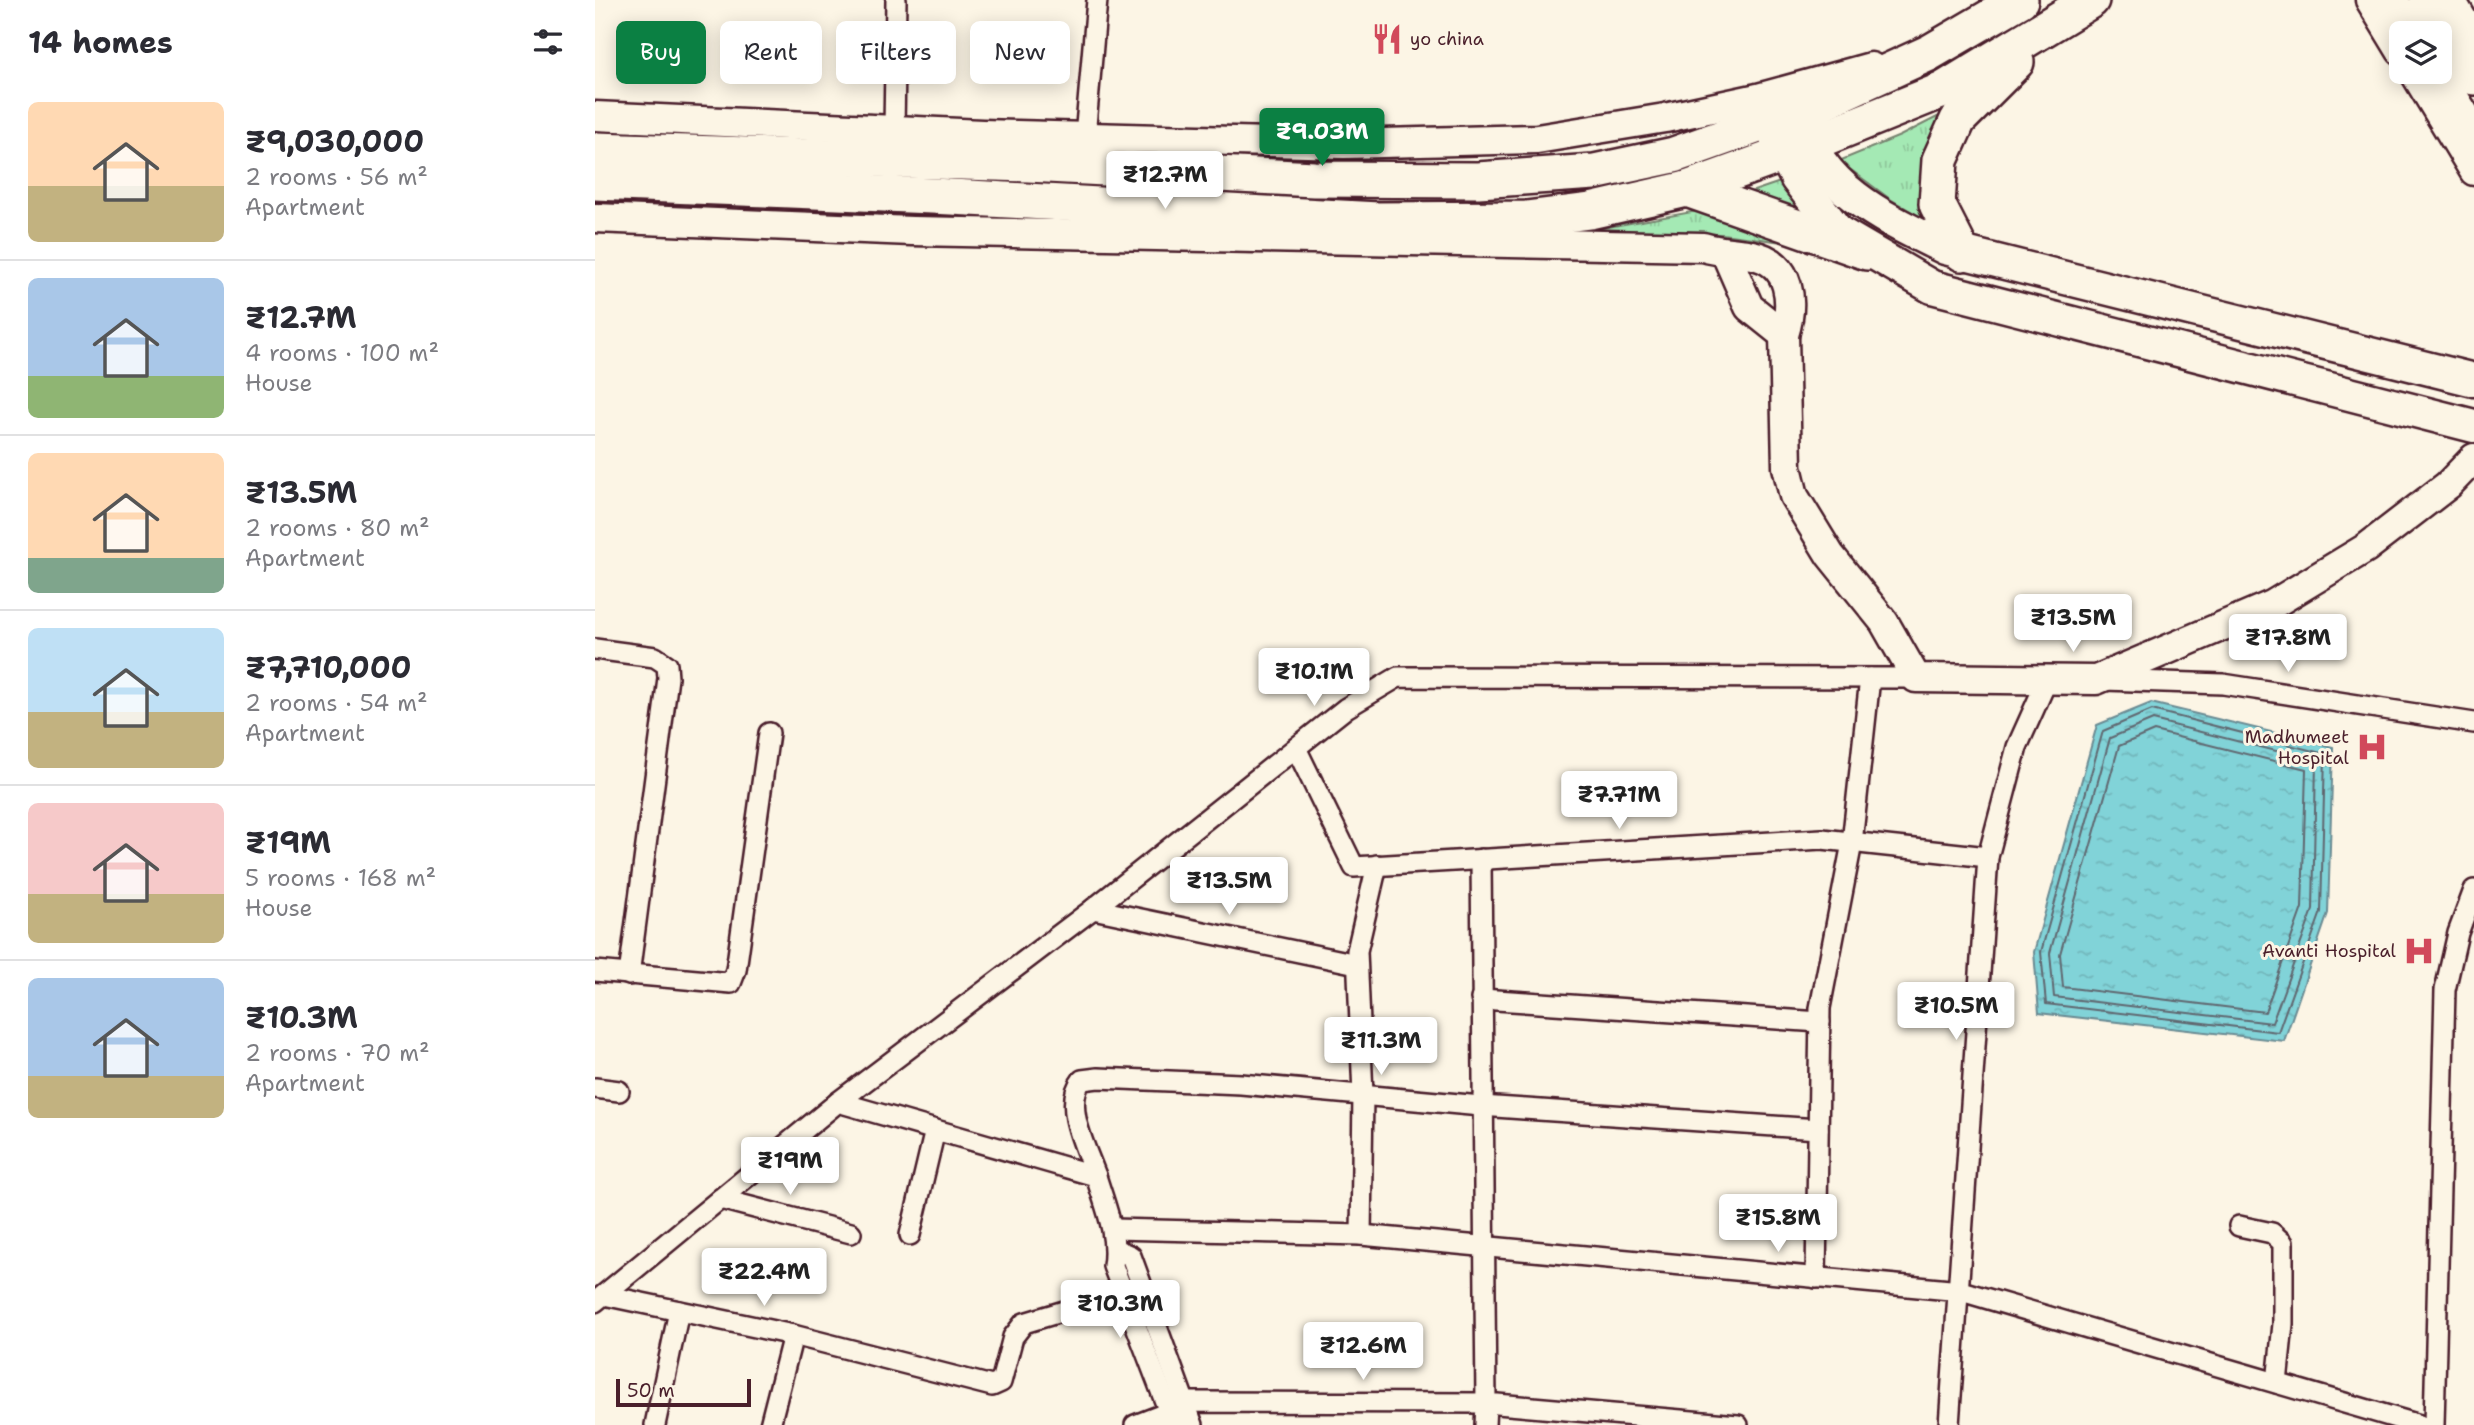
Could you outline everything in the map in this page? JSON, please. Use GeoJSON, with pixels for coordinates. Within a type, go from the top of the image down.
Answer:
{"type":"FeatureCollection","features":[{"type":"Feature","properties":{"kind":"highway"},"geometry":{"type":"LineString","coordinates":[[595,150],[1028,164],[1314,179],[1478,180],[1594,172],[1674,155],[1783,116],[1929,53],[2018,0]]}},
{"type":"Feature","properties":{"kind":"highway"},"geometry":{"type":"LineString","coordinates":[[2389,0],[2402,21]]}},
{"type":"Feature","properties":{"kind":"highway"},"geometry":{"type":"LineString","coordinates":[[2427,0],[2474,77]]}},
{"type":"Feature","properties":{"kind":"highway"},"geometry":{"type":"LineString","coordinates":[[595,182],[932,196],[1378,220],[1526,219],[1601,209],[1687,189],[1796,149],[1943,90],[2079,7]]}},
{"type":"Feature","properties":{"kind":"highway"},"geometry":{"type":"LineString","coordinates":[[1962,253],[1937,204],[1940,160],[1958,120],[2004,72],[2041,43],[2079,7]]}},
{"type":"Feature","properties":{"kind":"highway"},"geometry":{"type":"LineString","coordinates":[[2442,84],[2474,136]]}},
{"type":"Feature","properties":{"kind":"highway"},"geometry":{"type":"LineString","coordinates":[[1687,189],[1867,252]]}},
{"type":"Feature","properties":{"kind":"main road"},"geometry":{"type":"LineString","coordinates":[[1783,116],[1796,149],[1807,194],[1828,221],[1838,232],[1867,252],[1932,287],[2474,426]]}},
{"type":"Feature","properties":{"kind":"main road"},"geometry":{"type":"LineString","coordinates":[[1796,149],[1878,215],[1945,248],[2474,380]]}},
{"type":"Feature","properties":{"kind":"main road"},"geometry":{"type":"LineString","coordinates":[[2297,381],[2306,338]]}},
{"type":"Feature","properties":{"kind":"street"},"geometry":{"type":"LineString","coordinates":[[894,130],[896,0]]}},
{"type":"Feature","properties":{"kind":"street"},"geometry":{"type":"LineString","coordinates":[[1085,137],[1097,0]]}},
{"type":"Feature","properties":{"kind":"street"},"geometry":{"type":"LineString","coordinates":[[595,116],[894,130],[1344,144],[1537,139],[1732,103],[1877,65],[2018,0]]}},
{"type":"Feature","properties":{"kind":"street"},"geometry":{"type":"LineString","coordinates":[[2370,0],[2389,31]]}},
{"type":"Feature","properties":{"kind":"street"},"geometry":{"type":"LineString","coordinates":[[2451,0],[2474,39]]}},
{"type":"Feature","properties":{"kind":"street"},"geometry":{"type":"LineString","coordinates":[[2421,84],[2474,171]]}},
{"type":"Feature","properties":{"kind":"street"},"geometry":{"type":"LineString","coordinates":[[595,218],[912,231],[1703,247],[1726,254],[1753,255],[1773,263],[1787,284],[1791,312],[1784,335],[1787,467],[1794,496],[1830,555],[1884,622],[1916,678]]}},
{"type":"Feature","properties":{"kind":"street"},"geometry":{"type":"LineString","coordinates":[[1726,254],[1749,307],[1784,335]]}},
{"type":"Feature","properties":{"kind":"street"},"geometry":{"type":"LineString","coordinates":[[2096,680],[2272,605],[2366,548],[2448,485],[2474,458]]}},
{"type":"Feature","properties":{"kind":"street"},"geometry":{"type":"LineString","coordinates":[[595,649],[655,657],[667,665],[668,678],[629,975]]}},
{"type":"Feature","properties":{"kind":"street"},"geometry":{"type":"LineString","coordinates":[[599,1298],[838,1102],[1093,909],[1346,708],[1398,677],[2048,678],[2223,684],[2474,723]]}},
{"type":"Feature","properties":{"kind":"street"},"geometry":{"type":"LineString","coordinates":[[1816,1278],[1819,1022],[1852,843],[1870,678]]}},
{"type":"Feature","properties":{"kind":"street"},"geometry":{"type":"LineString","coordinates":[[1949,1425],[1961,1291],[1988,857],[2017,747],[2048,678]]}},
{"type":"Feature","properties":{"kind":"street"},"geometry":{"type":"LineString","coordinates":[[595,971],[731,983],[737,970],[769,733]]}},
{"type":"Feature","properties":{"kind":"street"},"geometry":{"type":"LineString","coordinates":[[1296,748],[1354,867],[1822,839],[1988,857]]}},
{"type":"Feature","properties":{"kind":"street"},"geometry":{"type":"LineString","coordinates":[[1481,859],[1481,1107],[1486,1425]]}},
{"type":"Feature","properties":{"kind":"street"},"geometry":{"type":"LineString","coordinates":[[1361,1235],[1363,1095],[1357,951],[1377,865]]}},
{"type":"Feature","properties":{"kind":"street"},"geometry":{"type":"LineString","coordinates":[[2434,1425],[2445,990],[2466,933],[2474,890]]}},
{"type":"Feature","properties":{"kind":"street"},"geometry":{"type":"LineString","coordinates":[[1093,909],[1357,964]]}},
{"type":"Feature","properties":{"kind":"street"},"geometry":{"type":"LineString","coordinates":[[1481,999],[1819,1022]]}},
{"type":"Feature","properties":{"kind":"street"},"geometry":{"type":"LineString","coordinates":[[1193,1425],[1176,1413],[1113,1266],[1113,1229],[1074,1109],[1076,1088],[1082,1080],[1098,1077],[1241,1084],[1481,1107],[1818,1129]]}},
{"type":"Feature","properties":{"kind":"street"},"geometry":{"type":"LineString","coordinates":[[595,1088],[619,1091]]}},
{"type":"Feature","properties":{"kind":"street"},"geometry":{"type":"LineString","coordinates":[[838,1102],[1096,1176]]}},
{"type":"Feature","properties":{"kind":"street"},"geometry":{"type":"LineString","coordinates":[[909,1234],[935,1130]]}},
{"type":"Feature","properties":{"kind":"street"},"geometry":{"type":"LineString","coordinates":[[720,1199],[851,1233]]}},
{"type":"Feature","properties":{"kind":"street"},"geometry":{"type":"LineString","coordinates":[[2239,1226],[2272,1233],[2283,1243],[2283,1324],[2277,1382]]}},
{"type":"Feature","properties":{"kind":"street"},"geometry":{"type":"LineString","coordinates":[[1113,1229],[1361,1235],[1961,1291],[2420,1425]]}},
{"type":"Feature","properties":{"kind":"street"},"geometry":{"type":"LineString","coordinates":[[1115,1249],[1131,1256],[1176,1413]]}},
{"type":"Feature","properties":{"kind":"street"},"geometry":{"type":"LineString","coordinates":[[599,1298],[793,1335],[992,1386],[1001,1382],[1013,1337],[1024,1323],[1124,1293]]}},
{"type":"Feature","properties":{"kind":"street"},"geometry":{"type":"LineString","coordinates":[[655,1425],[678,1311]]}},
{"type":"Feature","properties":{"kind":"street"},"geometry":{"type":"LineString","coordinates":[[770,1425],[793,1335]]}},
{"type":"Feature","properties":{"kind":"street"},"geometry":{"type":"LineString","coordinates":[[1135,1425],[1176,1413],[1486,1403],[1738,1425]]}},
{"type":"Feature","properties":{"kind":"green space"},"geometry":{"type":"Polygon","coordinates":[[[1957,107],[1944,230],[1890,199],[1839,161],[1900,136],[1957,107]]]}},
{"type":"Feature","properties":{"kind":"green space"},"geometry":{"type":"Polygon","coordinates":[[[1792,178],[1816,217],[1745,194],[1792,178]]]}},
{"type":"Feature","properties":{"kind":"green space"},"geometry":{"type":"Polygon","coordinates":[[[1703,210],[1820,247],[1722,234],[1591,235],[1591,230],[1703,210]]]}},
{"type":"Feature","properties":{"kind":"water"},"geometry":{"type":"Polygon","coordinates":[[[2151,703],[2333,747],[2328,913],[2284,1041],[2039,1013],[2034,952],[2097,725],[2151,703]]]}},
{"type":"Feature","properties":{"kind":"place","name":"yo china"},"geometry":{"type":"Point","coordinates":[1387,39]}},
{"type":"Feature","properties":{"kind":"place","name":"Madhumeet Hospital"},"geometry":{"type":"Point","coordinates":[2372,747]}},
{"type":"Feature","properties":{"kind":"place","name":"Avanti Hospital"},"geometry":{"type":"Point","coordinates":[2419,951]}}]}
